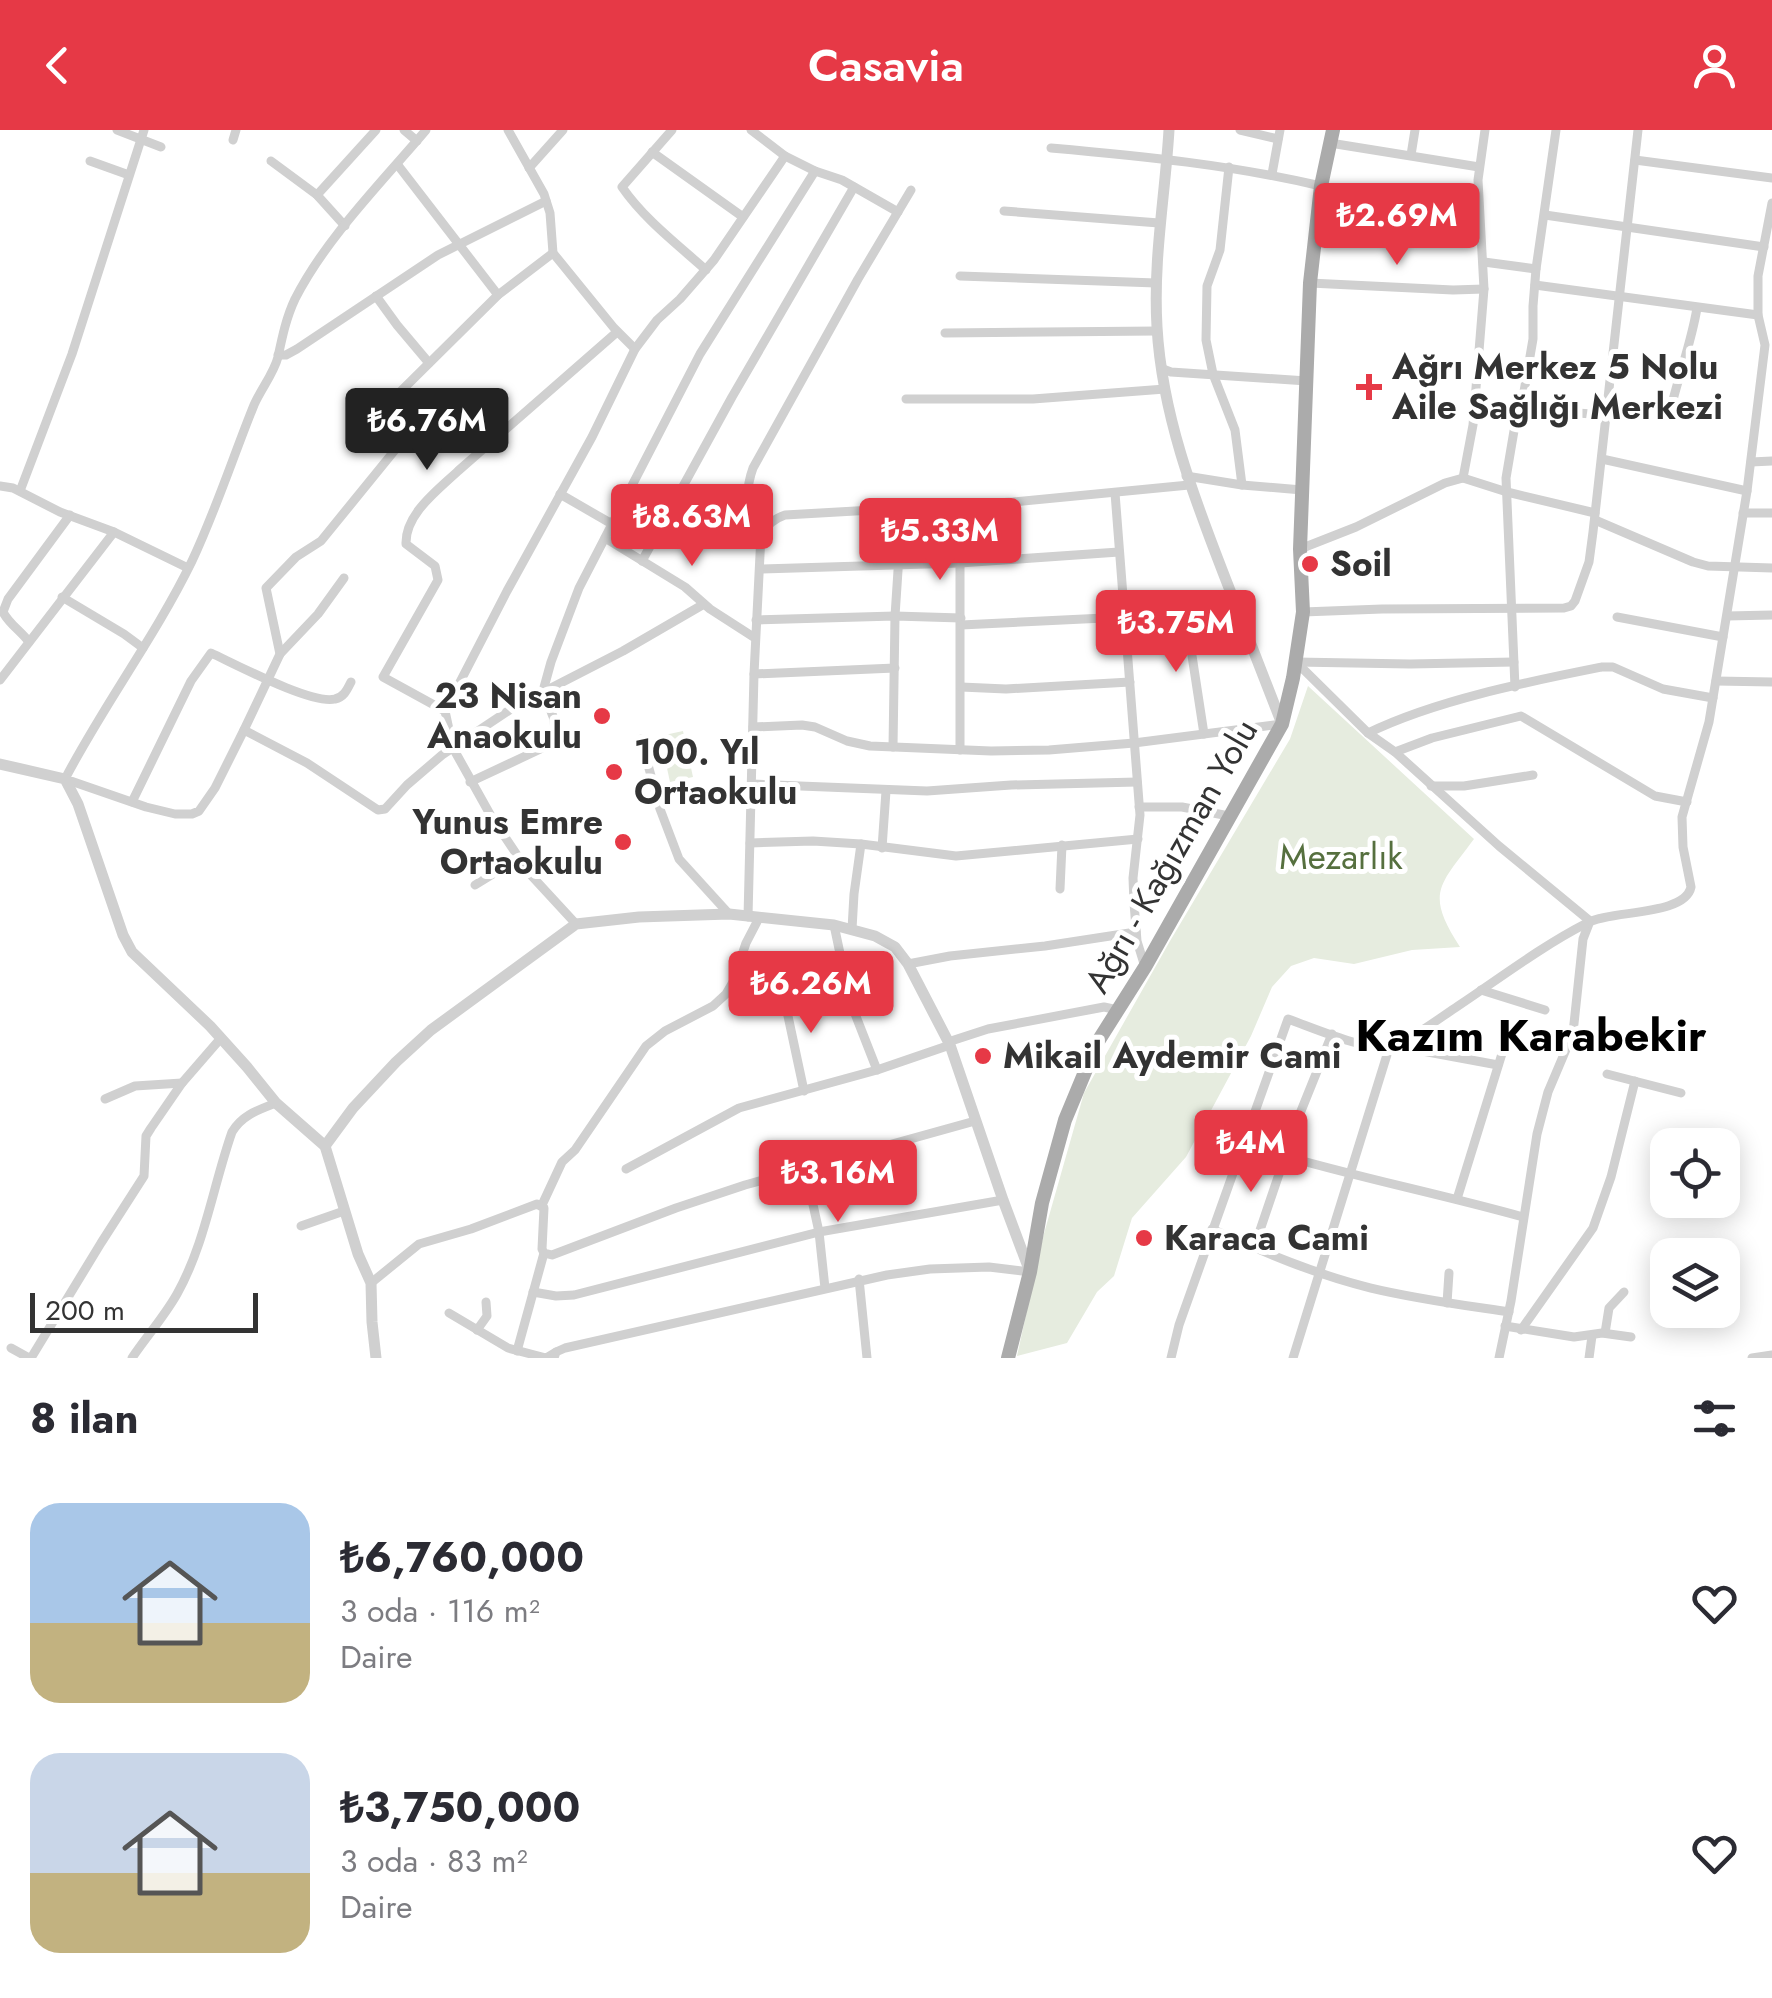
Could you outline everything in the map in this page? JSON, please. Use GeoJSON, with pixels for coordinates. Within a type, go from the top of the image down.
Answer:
{"type":"FeatureCollection","features":[{"type":"Feature","properties":{"kind":"main road","name":"Ağrı - Kağızman Yolu"},"geometry":{"type":"LineString","coordinates":[[1008,1358],[1030,1272],[1042,1203],[1065,1120],[1097,1044],[1145,967],[1282,724],[1303,612],[1300,549],[1310,283],[1331,136]]}},
{"type":"Feature","properties":{"kind":"street"},"geometry":{"type":"LineString","coordinates":[[117,130],[142,135],[161,147]]}},
{"type":"Feature","properties":{"kind":"street"},"geometry":{"type":"LineString","coordinates":[[317,195],[376,130]]}},
{"type":"Feature","properties":{"kind":"street"},"geometry":{"type":"LineString","coordinates":[[404,130],[417,141]]}},
{"type":"Feature","properties":{"kind":"street"},"geometry":{"type":"LineString","coordinates":[[65,778],[188,568],[278,355],[280,336],[294,301],[346,226],[426,130]]}},
{"type":"Feature","properties":{"kind":"street"},"geometry":{"type":"LineString","coordinates":[[508,130],[546,201],[554,253],[635,349]]}},
{"type":"Feature","properties":{"kind":"street"},"geometry":{"type":"LineString","coordinates":[[529,168],[563,130]]}},
{"type":"Feature","properties":{"kind":"street"},"geometry":{"type":"LineString","coordinates":[[672,130],[622,187],[659,228],[706,270]]}},
{"type":"Feature","properties":{"kind":"street"},"geometry":{"type":"LineString","coordinates":[[751,130],[785,156],[842,180],[898,212]]}},
{"type":"Feature","properties":{"kind":"street"},"geometry":{"type":"LineString","coordinates":[[753,727],[802,725],[847,741],[893,747],[1049,750],[1282,724],[1188,481],[1162,369],[1156,283],[1170,130]]}},
{"type":"Feature","properties":{"kind":"street"},"geometry":{"type":"LineString","coordinates":[[1240,130],[1279,134],[1272,174]]}},
{"type":"Feature","properties":{"kind":"street"},"geometry":{"type":"LineString","coordinates":[[1411,154],[1415,130]]}},
{"type":"Feature","properties":{"kind":"street"},"geometry":{"type":"LineString","coordinates":[[1463,478],[1473,425],[1484,289],[1479,167],[1484,130]]}},
{"type":"Feature","properties":{"kind":"street"},"geometry":{"type":"LineString","coordinates":[[1515,687],[1506,478],[1534,339],[1532,306],[1556,130]]}},
{"type":"Feature","properties":{"kind":"street"},"geometry":{"type":"LineString","coordinates":[[1303,612],[1571,606],[1589,562],[1638,130]]}},
{"type":"Feature","properties":{"kind":"street"},"geometry":{"type":"LineString","coordinates":[[20,491],[72,354],[142,135]]}},
{"type":"Feature","properties":{"kind":"street"},"geometry":{"type":"LineString","coordinates":[[1331,136],[1479,167]]}},
{"type":"Feature","properties":{"kind":"street"},"geometry":{"type":"LineString","coordinates":[[1051,148],[1166,158],[1272,174],[1321,186]]}},
{"type":"Feature","properties":{"kind":"street"},"geometry":{"type":"LineString","coordinates":[[652,152],[744,217]]}},
{"type":"Feature","properties":{"kind":"street"},"geometry":{"type":"LineString","coordinates":[[576,924],[529,873],[470,782],[453,748],[445,711],[635,349],[706,270],[785,156]]}},
{"type":"Feature","properties":{"kind":"street"},"geometry":{"type":"LineString","coordinates":[[1635,160],[1772,178]]}},
{"type":"Feature","properties":{"kind":"street"},"geometry":{"type":"LineString","coordinates":[[90,161],[129,175]]}},
{"type":"Feature","properties":{"kind":"street"},"geometry":{"type":"LineString","coordinates":[[271,162],[317,195],[346,226]]}},
{"type":"Feature","properties":{"kind":"street"},"geometry":{"type":"LineString","coordinates":[[397,164],[498,296]]}},
{"type":"Feature","properties":{"kind":"street"},"geometry":{"type":"LineString","coordinates":[[1229,167],[1220,250],[1207,286],[1206,340],[1212,374],[1235,430],[1242,485]]}},
{"type":"Feature","properties":{"kind":"street"},"geometry":{"type":"LineString","coordinates":[[470,782],[551,744],[554,719],[543,691],[579,588],[700,354],[815,170]]}},
{"type":"Feature","properties":{"kind":"street"},"geometry":{"type":"LineString","coordinates":[[642,561],[854,186]]}},
{"type":"Feature","properties":{"kind":"street"},"geometry":{"type":"LineString","coordinates":[[751,524],[748,480],[752,468],[911,190]]}},
{"type":"Feature","properties":{"kind":"street"},"geometry":{"type":"LineString","coordinates":[[278,355],[297,349],[459,243],[546,201]]}},
{"type":"Feature","properties":{"kind":"street"},"geometry":{"type":"LineString","coordinates":[[1171,1358],[1179,1324],[1288,1019],[1384,1047],[1423,1030],[1537,952],[1590,921],[1664,907],[1690,894],[1681,831],[1709,722],[1744,513],[1765,345],[1758,315],[1758,276],[1772,204]]}},
{"type":"Feature","properties":{"kind":"street"},"geometry":{"type":"LineString","coordinates":[[1318,207],[1440,235]]}},
{"type":"Feature","properties":{"kind":"street"},"geometry":{"type":"LineString","coordinates":[[1004,211],[1159,223]]}},
{"type":"Feature","properties":{"kind":"street"},"geometry":{"type":"LineString","coordinates":[[1545,215],[1764,246]]}},
{"type":"Feature","properties":{"kind":"street"},"geometry":{"type":"LineString","coordinates":[[280,654],[266,588],[296,557],[322,541],[395,450],[392,408],[397,395],[498,296],[554,253]]}},
{"type":"Feature","properties":{"kind":"street"},"geometry":{"type":"LineString","coordinates":[[1484,262],[1536,270]]}},
{"type":"Feature","properties":{"kind":"street"},"geometry":{"type":"LineString","coordinates":[[960,276],[1156,283]]}},
{"type":"Feature","properties":{"kind":"street"},"geometry":{"type":"LineString","coordinates":[[1310,283],[1484,289]]}},
{"type":"Feature","properties":{"kind":"street"},"geometry":{"type":"LineString","coordinates":[[1535,285],[1758,315]]}},
{"type":"Feature","properties":{"kind":"street"},"geometry":{"type":"LineString","coordinates":[[376,296],[429,364]]}},
{"type":"Feature","properties":{"kind":"street"},"geometry":{"type":"LineString","coordinates":[[1673,400],[1697,308]]}},
{"type":"Feature","properties":{"kind":"street"},"geometry":{"type":"LineString","coordinates":[[945,333],[1157,331]]}},
{"type":"Feature","properties":{"kind":"street"},"geometry":{"type":"LineString","coordinates":[[445,711],[383,677],[438,580],[434,566],[406,544],[408,528],[458,471],[617,332]]}},
{"type":"Feature","properties":{"kind":"street"},"geometry":{"type":"LineString","coordinates":[[1162,369],[1306,381]]}},
{"type":"Feature","properties":{"kind":"street"},"geometry":{"type":"LineString","coordinates":[[906,399],[1033,399],[1166,389]]}},
{"type":"Feature","properties":{"kind":"street"},"geometry":{"type":"LineString","coordinates":[[1522,409],[1606,415]]}},
{"type":"Feature","properties":{"kind":"street"},"geometry":{"type":"LineString","coordinates":[[1602,459],[1747,491]]}},
{"type":"Feature","properties":{"kind":"street"},"geometry":{"type":"LineString","coordinates":[[1751,462],[1772,461]]}},
{"type":"Feature","properties":{"kind":"street"},"geometry":{"type":"LineString","coordinates":[[1300,549],[1463,478],[1595,517],[1693,562],[1772,568]]}},
{"type":"Feature","properties":{"kind":"street"},"geometry":{"type":"LineString","coordinates":[[517,1352],[544,1253],[542,1206],[562,1162],[576,1150],[646,1046],[726,994],[754,918],[750,843],[754,674],[761,535],[768,525],[785,516],[960,506],[1116,492],[1188,481],[1302,490]]}},
{"type":"Feature","properties":{"kind":"street"},"geometry":{"type":"LineString","coordinates":[[0,486],[20,491],[188,568]]}},
{"type":"Feature","properties":{"kind":"street"},"geometry":{"type":"LineString","coordinates":[[1116,492],[1139,807],[1133,878],[1136,932],[1145,967]]}},
{"type":"Feature","properties":{"kind":"street"},"geometry":{"type":"LineString","coordinates":[[679,493],[751,524],[761,535]]}},
{"type":"Feature","properties":{"kind":"street"},"geometry":{"type":"LineString","coordinates":[[560,494],[612,524]]}},
{"type":"Feature","properties":{"kind":"street"},"geometry":{"type":"LineString","coordinates":[[960,506],[960,750]]}},
{"type":"Feature","properties":{"kind":"street"},"geometry":{"type":"LineString","coordinates":[[893,747],[902,510]]}},
{"type":"Feature","properties":{"kind":"street"},"geometry":{"type":"LineString","coordinates":[[1744,513],[1772,513]]}},
{"type":"Feature","properties":{"kind":"street"},"geometry":{"type":"LineString","coordinates":[[29,642],[3,612],[8,599],[70,516]]}},
{"type":"Feature","properties":{"kind":"street"},"geometry":{"type":"LineString","coordinates":[[0,680],[114,532]]}},
{"type":"Feature","properties":{"kind":"street"},"geometry":{"type":"LineString","coordinates":[[605,538],[756,638]]}},
{"type":"Feature","properties":{"kind":"street"},"geometry":{"type":"LineString","coordinates":[[760,570],[1119,552]]}},
{"type":"Feature","properties":{"kind":"street"},"geometry":{"type":"LineString","coordinates":[[0,764],[65,778],[175,814],[192,814],[214,788],[280,654],[318,614],[344,578]]}},
{"type":"Feature","properties":{"kind":"street"},"geometry":{"type":"LineString","coordinates":[[62,597],[143,648]]}},
{"type":"Feature","properties":{"kind":"street"},"geometry":{"type":"LineString","coordinates":[[756,620],[895,616],[961,622],[1125,617],[1234,602]]}},
{"type":"Feature","properties":{"kind":"street"},"geometry":{"type":"LineString","coordinates":[[244,730],[308,763],[378,810],[385,810],[424,770],[514,706],[623,651],[704,604]]}},
{"type":"Feature","properties":{"kind":"street"},"geometry":{"type":"LineString","coordinates":[[1186,610],[1204,734]]}},
{"type":"Feature","properties":{"kind":"street"},"geometry":{"type":"LineString","coordinates":[[1727,616],[1772,616]]}},
{"type":"Feature","properties":{"kind":"street"},"geometry":{"type":"LineString","coordinates":[[1617,617],[1724,637]]}},
{"type":"Feature","properties":{"kind":"street"},"geometry":{"type":"LineString","coordinates":[[132,802],[191,682],[211,652],[267,680],[326,700],[342,696],[351,682]]}},
{"type":"Feature","properties":{"kind":"street"},"geometry":{"type":"LineString","coordinates":[[1296,662],[1514,662]]}},
{"type":"Feature","properties":{"kind":"street"},"geometry":{"type":"LineString","coordinates":[[1296,662],[1368,733],[1590,921]]}},
{"type":"Feature","properties":{"kind":"street"},"geometry":{"type":"LineString","coordinates":[[1368,733],[1466,698],[1613,667],[1663,689],[1713,698]]}},
{"type":"Feature","properties":{"kind":"street"},"geometry":{"type":"LineString","coordinates":[[754,674],[895,668]]}},
{"type":"Feature","properties":{"kind":"street"},"geometry":{"type":"LineString","coordinates":[[1716,681],[1772,682]]}},
{"type":"Feature","properties":{"kind":"street"},"geometry":{"type":"LineString","coordinates":[[962,687],[1006,689],[1130,682]]}},
{"type":"Feature","properties":{"kind":"street"},"geometry":{"type":"LineString","coordinates":[[1394,752],[1432,738],[1521,716],[1655,796],[1686,802]]}},
{"type":"Feature","properties":{"kind":"street"},"geometry":{"type":"LineString","coordinates":[[641,738],[660,810],[680,859],[729,914]]}},
{"type":"Feature","properties":{"kind":"street"},"geometry":{"type":"LineString","coordinates":[[1430,786],[1464,786],[1533,775]]}},
{"type":"Feature","properties":{"kind":"street"},"geometry":{"type":"LineString","coordinates":[[65,778],[128,945],[221,1038],[276,1103],[325,1146],[371,1283],[376,1358]]}},
{"type":"Feature","properties":{"kind":"street"},"geometry":{"type":"LineString","coordinates":[[752,784],[927,791],[1137,782]]}},
{"type":"Feature","properties":{"kind":"street"},"geometry":{"type":"LineString","coordinates":[[882,848],[886,791]]}},
{"type":"Feature","properties":{"kind":"street"},"geometry":{"type":"LineString","coordinates":[[1139,807],[1182,807],[1229,816]]}},
{"type":"Feature","properties":{"kind":"street"},"geometry":{"type":"LineString","coordinates":[[750,843],[861,844],[956,856],[1138,839]]}},
{"type":"Feature","properties":{"kind":"street"},"geometry":{"type":"LineString","coordinates":[[852,929],[861,844]]}},
{"type":"Feature","properties":{"kind":"street"},"geometry":{"type":"LineString","coordinates":[[1060,889],[1062,845]]}},
{"type":"Feature","properties":{"kind":"street"},"geometry":{"type":"LineString","coordinates":[[475,885],[520,858]]}},
{"type":"Feature","properties":{"kind":"street"},"geometry":{"type":"LineString","coordinates":[[325,1146],[353,1108],[432,1030],[576,924],[729,914],[852,929],[894,947],[908,964],[949,1044],[1030,1272],[989,1266],[859,1279],[584,1343],[546,1358],[517,1352],[449,1313]]}},
{"type":"Feature","properties":{"kind":"street"},"geometry":{"type":"LineString","coordinates":[[1499,1358],[1540,1120],[1573,1033],[1583,939],[1590,921]]}},
{"type":"Feature","properties":{"kind":"street"},"geometry":{"type":"LineString","coordinates":[[834,926],[850,1001],[877,1070]]}},
{"type":"Feature","properties":{"kind":"street"},"geometry":{"type":"LineString","coordinates":[[908,964],[1136,932]]}},
{"type":"Feature","properties":{"kind":"street"},"geometry":{"type":"LineString","coordinates":[[782,988],[804,1091]]}},
{"type":"Feature","properties":{"kind":"street"},"geometry":{"type":"LineString","coordinates":[[1482,990],[1545,1010]]}},
{"type":"Feature","properties":{"kind":"street"},"geometry":{"type":"LineString","coordinates":[[626,1169],[739,1108],[877,1070],[988,1029],[1104,1007],[1118,1010]]}},
{"type":"Feature","properties":{"kind":"street"},"geometry":{"type":"LineString","coordinates":[[1457,1199],[1509,1031]]}},
{"type":"Feature","properties":{"kind":"street"},"geometry":{"type":"LineString","coordinates":[[1254,1248],[1297,1121],[1332,1034]]}},
{"type":"Feature","properties":{"kind":"street"},"geometry":{"type":"LineString","coordinates":[[11,1348],[30,1358],[144,1176],[146,1136],[182,1083],[221,1038]]}},
{"type":"Feature","properties":{"kind":"street"},"geometry":{"type":"LineString","coordinates":[[1390,1045],[1498,1065]]}},
{"type":"Feature","properties":{"kind":"street"},"geometry":{"type":"LineString","coordinates":[[1294,1358],[1390,1045]]}},
{"type":"Feature","properties":{"kind":"street"},"geometry":{"type":"LineString","coordinates":[[1606,1074],[1681,1093]]}},
{"type":"Feature","properties":{"kind":"street"},"geometry":{"type":"LineString","coordinates":[[1522,1330],[1593,1228],[1612,1177],[1635,1082]]}},
{"type":"Feature","properties":{"kind":"street"},"geometry":{"type":"LineString","coordinates":[[105,1098],[136,1086],[182,1083]]}},
{"type":"Feature","properties":{"kind":"street"},"geometry":{"type":"LineString","coordinates":[[132,1358],[167,1310],[188,1272],[232,1132],[238,1122],[253,1112],[276,1103]]}},
{"type":"Feature","properties":{"kind":"street"},"geometry":{"type":"LineString","coordinates":[[544,1253],[557,1253],[682,1206],[806,1168],[975,1121]]}},
{"type":"Feature","properties":{"kind":"street"},"geometry":{"type":"LineString","coordinates":[[1244,1144],[1523,1217]]}},
{"type":"Feature","properties":{"kind":"street"},"geometry":{"type":"LineString","coordinates":[[806,1168],[825,1288]]}},
{"type":"Feature","properties":{"kind":"street"},"geometry":{"type":"LineString","coordinates":[[533,1292],[565,1296],[604,1289],[819,1232],[1003,1200]]}},
{"type":"Feature","properties":{"kind":"street"},"geometry":{"type":"LineString","coordinates":[[371,1283],[419,1244],[537,1204],[542,1206]]}},
{"type":"Feature","properties":{"kind":"street"},"geometry":{"type":"LineString","coordinates":[[301,1226],[344,1211]]}},
{"type":"Feature","properties":{"kind":"street"},"geometry":{"type":"LineString","coordinates":[[1212,1229],[1254,1248],[1367,1287],[1509,1312]]}},
{"type":"Feature","properties":{"kind":"street"},"geometry":{"type":"LineString","coordinates":[[1447,1303],[1450,1273]]}},
{"type":"Feature","properties":{"kind":"street"},"geometry":{"type":"LineString","coordinates":[[859,1279],[867,1358]]}},
{"type":"Feature","properties":{"kind":"street"},"geometry":{"type":"LineString","coordinates":[[1605,1334],[1609,1308],[1624,1292]]}},
{"type":"Feature","properties":{"kind":"street"},"geometry":{"type":"LineString","coordinates":[[477,1330],[487,1316],[486,1302]]}},
{"type":"Feature","properties":{"kind":"street"},"geometry":{"type":"LineString","coordinates":[[1505,1326],[1574,1337],[1632,1336]]}},
{"type":"Feature","properties":{"kind":"street"},"geometry":{"type":"LineString","coordinates":[[1589,1358],[1592,1336]]}},
{"type":"Feature","properties":{"kind":"street"},"geometry":{"type":"LineString","coordinates":[[1752,1358],[1772,1355]]}},
{"type":"Feature","properties":{"kind":"green space","name":"Mezarlık"},"geometry":{"type":"Polygon","coordinates":[[[1308,686],[1474,839],[1441,890],[1442,914],[1460,947],[1412,950],[1354,964],[1314,958],[1291,966],[1272,987],[1251,1036],[1186,1157],[1132,1218],[1114,1276],[1097,1292],[1067,1343],[1017,1356],[1043,1237],[1084,1093],[1290,739],[1308,686]]]}},
{"type":"Feature","properties":{"kind":"green space"},"geometry":{"type":"Polygon","coordinates":[[[683,731],[693,777],[670,782],[660,736],[683,731]]]}},
{"type":"Feature","properties":{"kind":"place","name":"Ağrı Merkez 5 Nolu Aile Sağlığı Merkezi"},"geometry":{"type":"Point","coordinates":[1369,387]}},
{"type":"Feature","properties":{"kind":"place","name":"Soil"},"geometry":{"type":"Point","coordinates":[1310,564]}},
{"type":"Feature","properties":{"kind":"place","name":"23 Nisan Anaokulu"},"geometry":{"type":"Point","coordinates":[602,716]}},
{"type":"Feature","properties":{"kind":"place","name":"100. Yıl Ortaokulu"},"geometry":{"type":"Point","coordinates":[614,772]}},
{"type":"Feature","properties":{"kind":"place","name":"Yunus Emre Ortaokulu"},"geometry":{"type":"Point","coordinates":[623,842]}},
{"type":"Feature","properties":{"kind":"place","name":"Mikail Aydemir Cami"},"geometry":{"type":"Point","coordinates":[983,1056]}},
{"type":"Feature","properties":{"kind":"place","name":"Karaca Cami"},"geometry":{"type":"Point","coordinates":[1144,1238]}},
{"type":"Feature","properties":{"kind":"district","name":"Kazım Karabekir"},"geometry":{"type":"Point","coordinates":[1531,1035]}}]}
